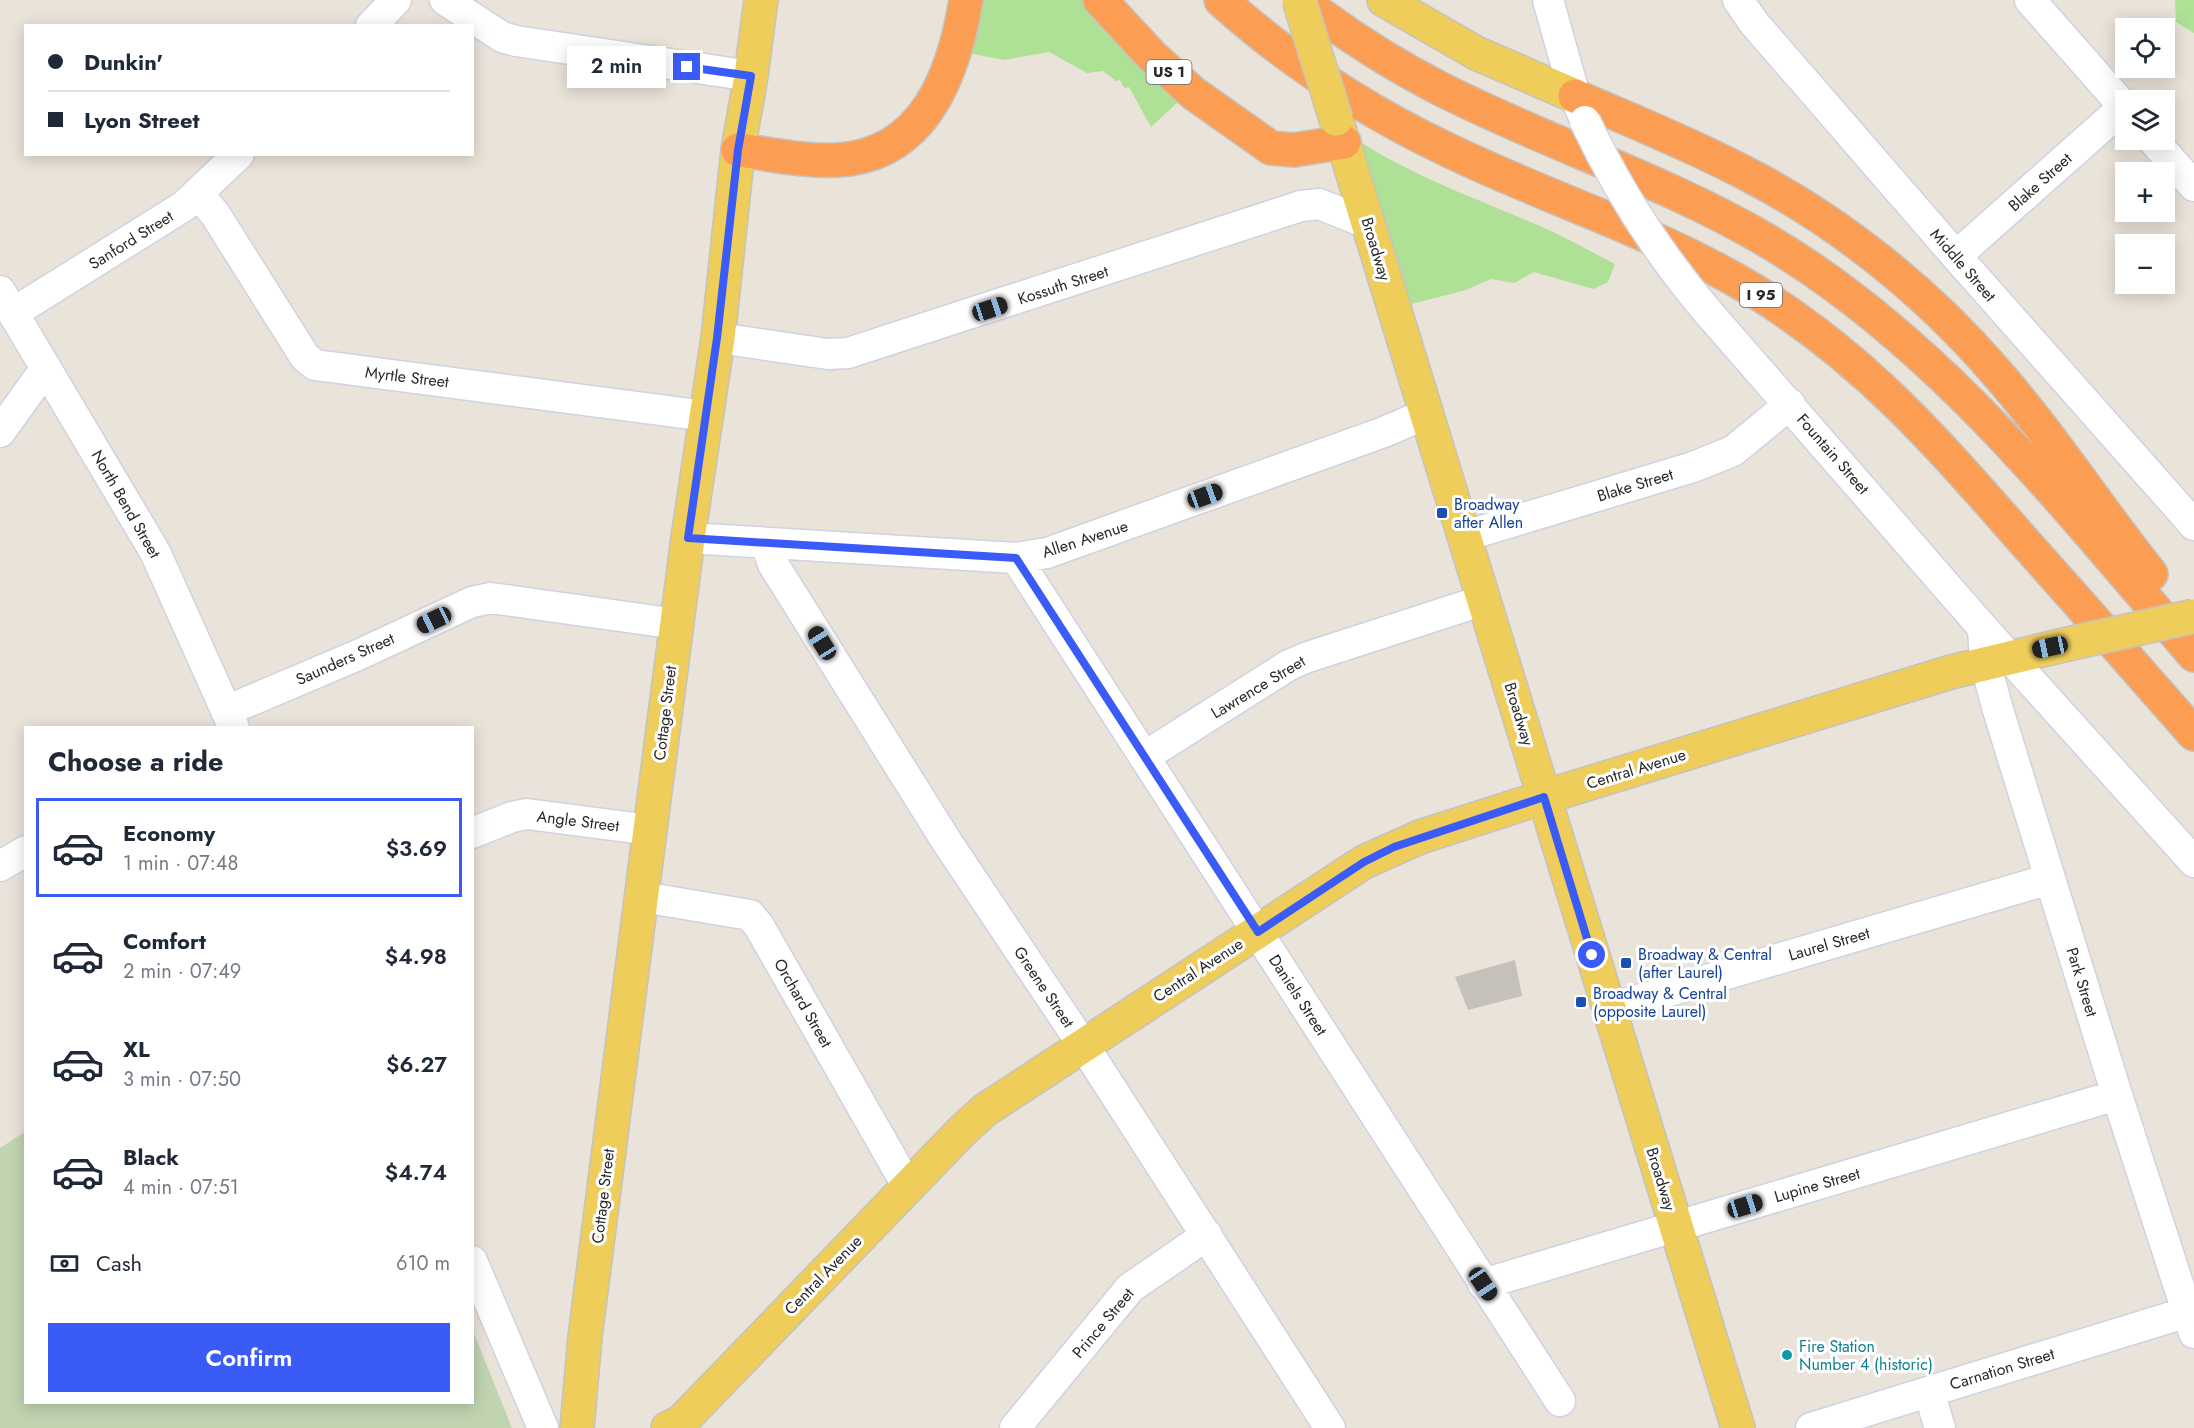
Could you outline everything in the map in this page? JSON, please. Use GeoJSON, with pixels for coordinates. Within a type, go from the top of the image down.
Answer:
{"type":"FeatureCollection","features":[{"type":"Feature","properties":{"kind":"highway"},"geometry":{"type":"LineString","coordinates":[[738,150],[837,160],[873,153],[894,143],[917,123],[936,98],[955,51],[966,0]]}},
{"type":"Feature","properties":{"kind":"highway","name":"US 1"},"geometry":{"type":"LineString","coordinates":[[1100,0],[1137,40],[1193,93],[1271,148],[1294,150],[1340,131]]}},
{"type":"Feature","properties":{"kind":"highway","name":"I 95"},"geometry":{"type":"LineString","coordinates":[[1221,0],[1295,60],[1386,118],[1467,159],[1624,225],[1695,259],[1766,298],[1841,351],[1889,393],[1939,444],[2194,734]]}},
{"type":"Feature","properties":{"kind":"highway"},"geometry":{"type":"LineString","coordinates":[[1300,0],[1379,54],[1440,88],[1702,206],[1766,240],[1850,296],[1914,348],[1966,398],[2194,655]]}},
{"type":"Feature","properties":{"kind":"highway"},"geometry":{"type":"LineString","coordinates":[[1580,108],[1698,149],[1783,194],[1853,241],[1935,309],[1984,358],[2027,409],[2151,574],[2194,648]]}},
{"type":"Feature","properties":{"kind":"main road","name":"Cottage Street"},"geometry":{"type":"LineString","coordinates":[[576,1428],[585,1337],[650,830],[717,338],[738,150],[761,0]]}},
{"type":"Feature","properties":{"kind":"main road","name":"Broadway"},"geometry":{"type":"LineString","coordinates":[[1300,0],[1738,1428]]}},
{"type":"Feature","properties":{"kind":"main road"},"geometry":{"type":"LineString","coordinates":[[1384,0],[1476,53],[1580,108]]}},
{"type":"Feature","properties":{"kind":"main road","name":"Central Avenue"},"geometry":{"type":"LineString","coordinates":[[675,1426],[985,1110],[1364,862],[1394,847],[1544,797],[1998,659],[2194,616]]}},
{"type":"Feature","properties":{"kind":"street"},"geometry":{"type":"LineString","coordinates":[[373,24],[396,0]]}},
{"type":"Feature","properties":{"kind":"street"},"geometry":{"type":"LineString","coordinates":[[444,0],[502,37],[516,41],[751,76]]}},
{"type":"Feature","properties":{"kind":"street","name":"Fountain Street"},"geometry":{"type":"LineString","coordinates":[[1548,0],[1580,108],[1621,194],[1641,225],[1707,311],[1983,628],[1998,659],[2194,862]]}},
{"type":"Feature","properties":{"kind":"street","name":"Middle Street"},"geometry":{"type":"LineString","coordinates":[[1738,0],[1754,22],[1956,256],[2194,525]]}},
{"type":"Feature","properties":{"kind":"street"},"geometry":{"type":"LineString","coordinates":[[2030,0],[2115,97]]}},
{"type":"Feature","properties":{"kind":"street","name":"Blake Street"},"geometry":{"type":"LineString","coordinates":[[1956,256],[2115,117]]}},
{"type":"Feature","properties":{"kind":"street"},"geometry":{"type":"LineString","coordinates":[[2162,150],[2194,186]]}},
{"type":"Feature","properties":{"kind":"street","name":"Sanford Street"},"geometry":{"type":"LineString","coordinates":[[7,302],[169,216],[198,194],[237,156]]}},
{"type":"Feature","properties":{"kind":"street","name":"Myrtle Street"},"geometry":{"type":"LineString","coordinates":[[198,194],[215,214],[305,357],[315,365],[706,416]]}},
{"type":"Feature","properties":{"kind":"street","name":"Kossuth Street"},"geometry":{"type":"LineString","coordinates":[[717,338],[828,354],[848,353],[1301,206],[1319,204],[1336,209],[1367,224]]}},
{"type":"Feature","properties":{"kind":"street","name":"North Bend Street"},"geometry":{"type":"LineString","coordinates":[[7,302],[154,552],[232,723]]}},
{"type":"Feature","properties":{"kind":"street"},"geometry":{"type":"LineString","coordinates":[[0,432],[46,368]]}},
{"type":"Feature","properties":{"kind":"street","name":"Blake Street"},"geometry":{"type":"LineString","coordinates":[[1465,536],[1692,467],[1733,451],[1790,404]]}},
{"type":"Feature","properties":{"kind":"street","name":"Allen Avenue"},"geometry":{"type":"LineString","coordinates":[[688,538],[1016,558],[1047,554],[1384,432],[1426,414]]}},
{"type":"Feature","properties":{"kind":"street","name":"Greene Street"},"geometry":{"type":"LineString","coordinates":[[766,543],[773,564],[947,842],[1207,1235],[1327,1427]]}},
{"type":"Feature","properties":{"kind":"street","name":"Daniels Street"},"geometry":{"type":"LineString","coordinates":[[1016,558],[1560,1401]]}},
{"type":"Feature","properties":{"kind":"street","name":"Saunders Street"},"geometry":{"type":"LineString","coordinates":[[232,723],[358,655],[472,602],[491,598],[677,624]]}},
{"type":"Feature","properties":{"kind":"street","name":"Lawrence Street"},"geometry":{"type":"LineString","coordinates":[[1144,757],[1289,665],[1484,600]]}},
{"type":"Feature","properties":{"kind":"street","name":"Park Street"},"geometry":{"type":"LineString","coordinates":[[1998,659],[2050,879],[2117,1095],[2192,1318]]}},
{"type":"Feature","properties":{"kind":"street","name":"Angle Street"},"geometry":{"type":"LineString","coordinates":[[474,832],[512,817],[527,814],[650,830]]}},
{"type":"Feature","properties":{"kind":"street"},"geometry":{"type":"LineString","coordinates":[[0,866],[24,852]]}},
{"type":"Feature","properties":{"kind":"street","name":"Laurel Street"},"geometry":{"type":"LineString","coordinates":[[1608,1009],[2050,879]]}},
{"type":"Feature","properties":{"kind":"street","name":"Orchard Street"},"geometry":{"type":"LineString","coordinates":[[643,897],[750,915],[759,926],[908,1187]]}},
{"type":"Feature","properties":{"kind":"street","name":"Lupine Street"},"geometry":{"type":"LineString","coordinates":[[1483,1284],[2117,1095]]}},
{"type":"Feature","properties":{"kind":"street","name":"Prince Street"},"geometry":{"type":"LineString","coordinates":[[1015,1428],[1130,1288],[1207,1235]]}},
{"type":"Feature","properties":{"kind":"street"},"geometry":{"type":"LineString","coordinates":[[474,1266],[543,1428]]}},
{"type":"Feature","properties":{"kind":"street","name":"Carnation Street"},"geometry":{"type":"LineString","coordinates":[[1811,1428],[1929,1392],[2192,1318]]}},
{"type":"Feature","properties":{"kind":"street"},"geometry":{"type":"LineString","coordinates":[[1929,1392],[1940,1428]]}},
{"type":"Feature","properties":{"kind":"green space"},"geometry":{"type":"Polygon","coordinates":[[[961,0],[1100,0],[1191,90],[1151,127],[1129,87],[1124,88],[1120,80],[1116,81],[1103,71],[1087,73],[1049,52],[1004,60],[953,50],[961,0]]]}},
{"type":"Feature","properties":{"kind":"green space"},"geometry":{"type":"Polygon","coordinates":[[[2175,0],[2194,0],[2194,33],[2176,22],[2175,0]]]}},
{"type":"Feature","properties":{"kind":"green space"},"geometry":{"type":"Polygon","coordinates":[[[1342,129],[1409,169],[1550,231],[1615,264],[1608,282],[1593,289],[1534,272],[1514,283],[1491,279],[1466,290],[1396,308],[1342,129]]]}},
{"type":"Feature","properties":{"kind":"green space"},"geometry":{"type":"Polygon","coordinates":[[[24,1133],[24,1404],[474,1404],[474,1333],[512,1428],[0,1428],[0,1148],[24,1133]]]}},
{"type":"Feature","properties":{"kind":"building"},"geometry":{"type":"Polygon","coordinates":[[[1515,960],[1522,996],[1468,1010],[1455,977],[1515,960]]]}},
{"type":"Feature","properties":{"kind":"place","name":"Broadway after Allen"},"geometry":{"type":"Point","coordinates":[1442,513]}},
{"type":"Feature","properties":{"kind":"place","name":"Broadway & Central (after Laurel)"},"geometry":{"type":"Point","coordinates":[1626,963]}},
{"type":"Feature","properties":{"kind":"place","name":"Broadway & Central (opposite Laurel)"},"geometry":{"type":"Point","coordinates":[1581,1002]}},
{"type":"Feature","properties":{"kind":"place","name":"Fire Station Number 4 (historic)"},"geometry":{"type":"Point","coordinates":[1787,1355]}},
{"type":"Feature","properties":{"kind":"route"},"geometry":{"type":"LineString","coordinates":[[687,67],[751,76],[738,150],[717,338],[688,538],[1016,558],[1258,932],[1364,862],[1394,847],[1544,797],[1592,955]]}}]}
